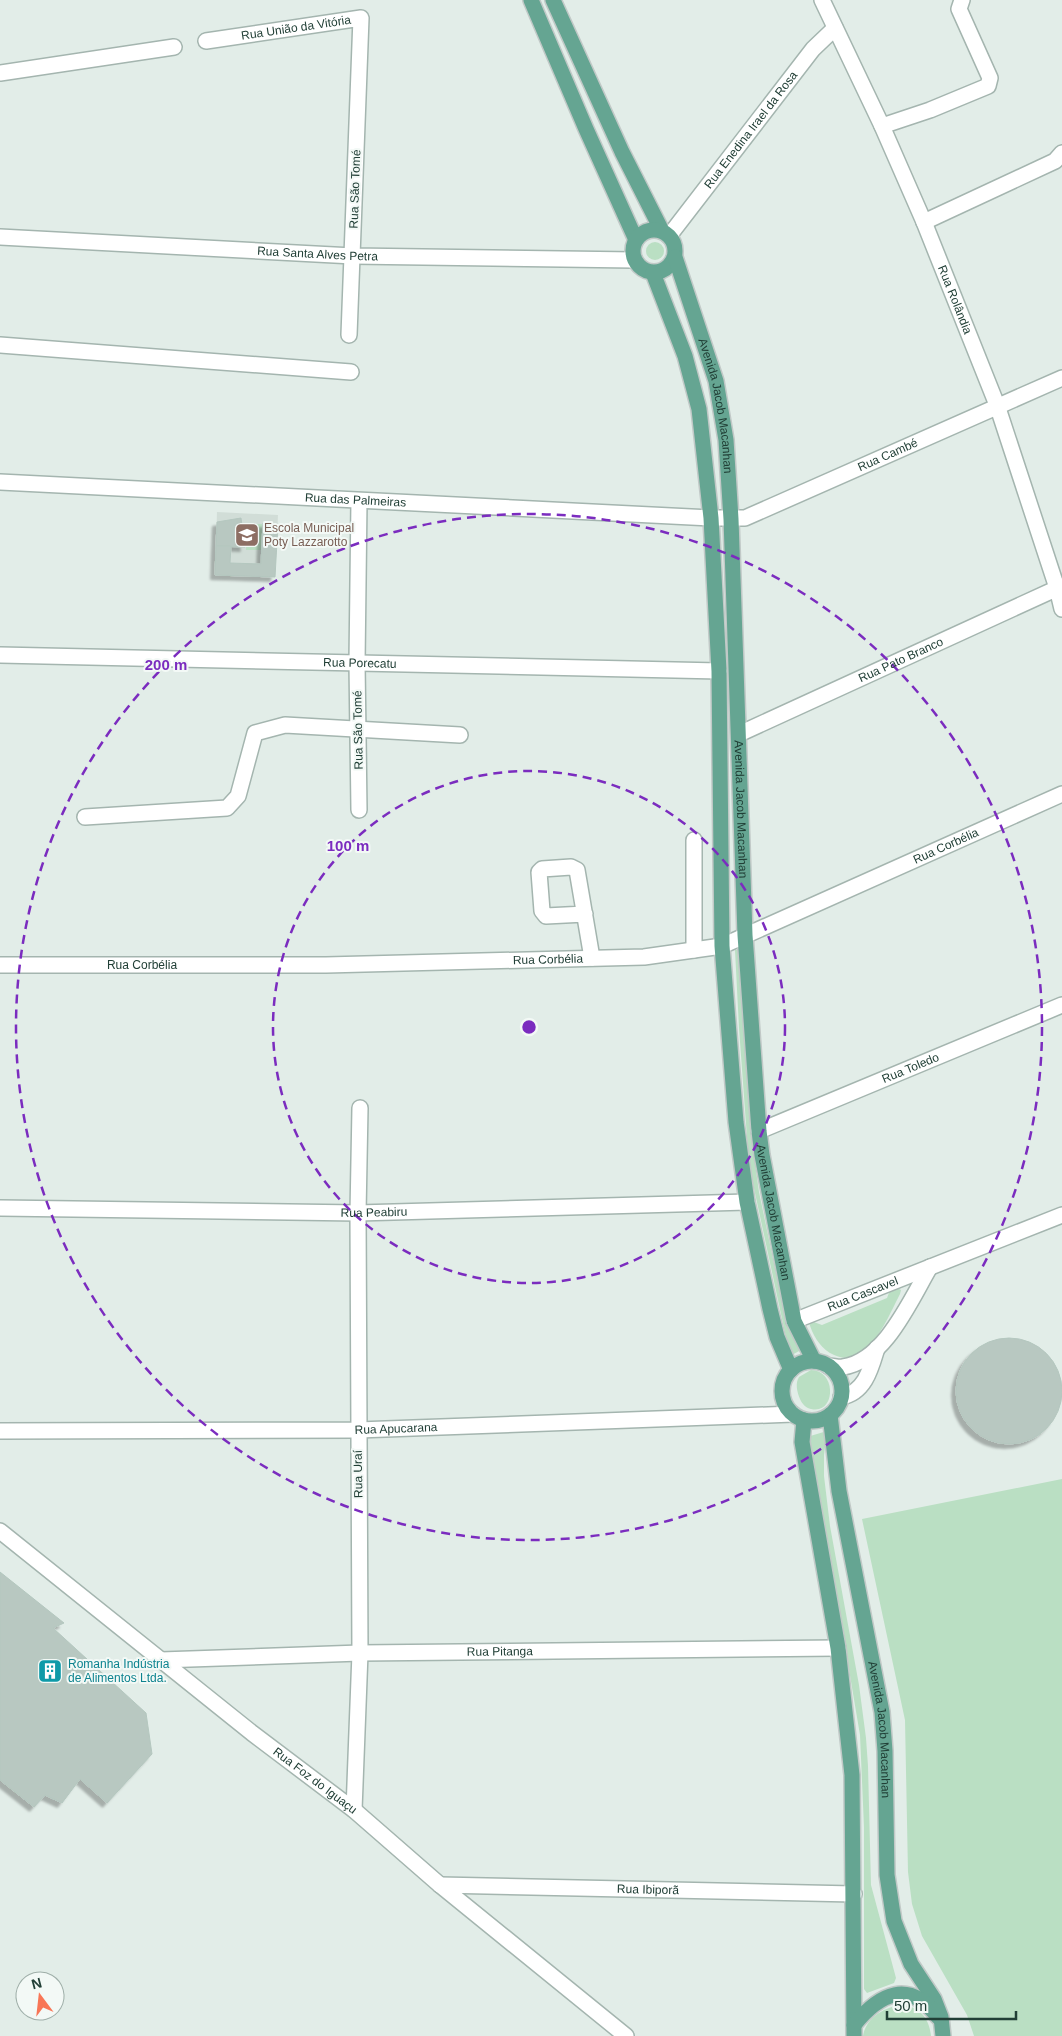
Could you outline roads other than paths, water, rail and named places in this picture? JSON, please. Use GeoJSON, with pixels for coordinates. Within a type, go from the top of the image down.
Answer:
{"type":"FeatureCollection","features":[{"type":"Feature","properties":{"kind":"main road"},"geometry":{"type":"LineString","coordinates":[[530,0],[636,240]]}},
{"type":"Feature","properties":{"kind":"main road"},"geometry":{"type":"LineString","coordinates":[[553,0],[622,152],[665,234],[675,246],[675,257],[668,268],[654,273],[644,270],[634,260],[633,248],[636,240],[647,231],[665,234]]}},
{"type":"Feature","properties":{"kind":"main road","name":"Avenida Jacob Macanhan"},"geometry":{"type":"LineString","coordinates":[[675,257],[716,381],[726,440],[731,519],[745,935],[759,1131],[794,1321],[821,1364]]}},
{"type":"Feature","properties":{"kind":"main road","name":"Avenida Jacob Macanhan"},"geometry":{"type":"LineString","coordinates":[[654,273],[685,356],[699,409],[711,518],[719,671],[722,946],[736,1122],[747,1202],[777,1337],[791,1370]]}},
{"type":"Feature","properties":{"kind":"main road"},"geometry":{"type":"LineString","coordinates":[[800,1363],[821,1364],[839,1378],[842,1387],[837,1408],[830,1415],[815,1421],[799,1417],[786,1406],[782,1396],[784,1379],[800,1363]]}},
{"type":"Feature","properties":{"kind":"main road","name":"Avenida Jacob Macanhan"},"geometry":{"type":"LineString","coordinates":[[830,1415],[839,1491],[882,1712],[885,1752],[886,1875],[894,1921],[911,1964],[934,1999],[942,2029]]}},
{"type":"Feature","properties":{"kind":"main road"},"geometry":{"type":"LineString","coordinates":[[799,1417],[838,1648],[852,1775],[854,2030]]}},
{"type":"Feature","properties":{"kind":"main road"},"geometry":{"type":"LineString","coordinates":[[854,2030],[867,2009],[884,1997],[899,1994],[917,1998],[931,2008],[942,2029]]}},
{"type":"Feature","properties":{"kind":"street"},"geometry":{"type":"LineString","coordinates":[[882,126],[930,110],[988,86],[990,78],[959,9],[962,0]]}},
{"type":"Feature","properties":{"kind":"street","name":"Rua Rolândia"},"geometry":{"type":"LineString","coordinates":[[824,2],[924,222],[997,405],[1060,587],[1062,608]]}},
{"type":"Feature","properties":{"kind":"street","name":"Rua União da Vitória"},"geometry":{"type":"LineString","coordinates":[[206,41],[361,18],[360,44]]}},
{"type":"Feature","properties":{"kind":"street","name":"Rua Enedina Irael da Rosa"},"geometry":{"type":"LineString","coordinates":[[665,234],[813,49],[835,28]]}},
{"type":"Feature","properties":{"kind":"street","name":"Rua São Tomé"},"geometry":{"type":"LineString","coordinates":[[349,335],[360,44]]}},
{"type":"Feature","properties":{"kind":"street"},"geometry":{"type":"LineString","coordinates":[[0,73],[174,47]]}},
{"type":"Feature","properties":{"kind":"street"},"geometry":{"type":"LineString","coordinates":[[924,222],[1056,161],[1062,153]]}},
{"type":"Feature","properties":{"kind":"street","name":"Rua Santa Alves Petra"},"geometry":{"type":"LineString","coordinates":[[0,237],[353,256],[634,260]]}},
{"type":"Feature","properties":{"kind":"street"},"geometry":{"type":"LineString","coordinates":[[0,345],[352,372]]}},
{"type":"Feature","properties":{"kind":"street","name":"Rua Cambé"},"geometry":{"type":"LineString","coordinates":[[711,518],[744,518],[1062,378]]}},
{"type":"Feature","properties":{"kind":"street","name":"Rua das Palmeiras"},"geometry":{"type":"LineString","coordinates":[[0,482],[711,518]]}},
{"type":"Feature","properties":{"kind":"street","name":"Rua São Tomé"},"geometry":{"type":"LineString","coordinates":[[359,500],[357,662],[359,810]]}},
{"type":"Feature","properties":{"kind":"street","name":"Rua Pato Branco"},"geometry":{"type":"LineString","coordinates":[[739,734],[1060,587]]}},
{"type":"Feature","properties":{"kind":"street","name":"Rua Porecatu"},"geometry":{"type":"LineString","coordinates":[[0,655],[719,671]]}},
{"type":"Feature","properties":{"kind":"street"},"geometry":{"type":"LineString","coordinates":[[85,817],[227,808],[238,796],[255,733],[285,725],[460,735]]}},
{"type":"Feature","properties":{"kind":"street","name":"Rua Corbélia"},"geometry":{"type":"LineString","coordinates":[[0,965],[326,965],[592,958],[644,956],[722,946],[1062,794]]}},
{"type":"Feature","properties":{"kind":"street"},"geometry":{"type":"LineString","coordinates":[[694,840],[694,950]]}},
{"type":"Feature","properties":{"kind":"street"},"geometry":{"type":"LineString","coordinates":[[585,914],[592,958]]}},
{"type":"Feature","properties":{"kind":"street","name":"Rua Toledo"},"geometry":{"type":"LineString","coordinates":[[759,1131],[1062,1005]]}},
{"type":"Feature","properties":{"kind":"street","name":"Rua Uraí"},"geometry":{"type":"LineString","coordinates":[[354,1810],[360,1653],[358,1213],[360,1108]]}},
{"type":"Feature","properties":{"kind":"street","name":"Rua Peabiru"},"geometry":{"type":"LineString","coordinates":[[0,1208],[358,1213],[747,1202]]}},
{"type":"Feature","properties":{"kind":"street","name":"Rua Cascavel"},"geometry":{"type":"LineString","coordinates":[[794,1321],[1062,1215]]}},
{"type":"Feature","properties":{"kind":"street","name":"Rua Cascavel"},"geometry":{"type":"LineString","coordinates":[[821,1364],[843,1367],[854,1363],[877,1348],[892,1331],[930,1267]]}},
{"type":"Feature","properties":{"kind":"street","name":"Rua Cascavel"},"geometry":{"type":"LineString","coordinates":[[841,1397],[850,1396],[857,1391],[870,1368],[877,1348]]}},
{"type":"Feature","properties":{"kind":"street","name":"Rua Apucarana"},"geometry":{"type":"LineString","coordinates":[[0,1431],[358,1430],[799,1417]]}},
{"type":"Feature","properties":{"kind":"street","name":"Rua Foz do Iguaçu"},"geometry":{"type":"LineString","coordinates":[[0,1531],[252,1733],[354,1810],[440,1885],[626,2036]]}},
{"type":"Feature","properties":{"kind":"street","name":"Rua Pitanga"},"geometry":{"type":"LineString","coordinates":[[161,1660],[360,1653],[838,1648]]}},
{"type":"Feature","properties":{"kind":"street","name":"Rua Ibiporã"},"geometry":{"type":"LineString","coordinates":[[440,1885],[854,1894]]}},
{"type":"Feature","properties":{"kind":"place","name":"Escola Municipal Poty Lazzarotto"},"geometry":{"type":"Point","coordinates":[247,535]}},
{"type":"Feature","properties":{"kind":"place","name":"Romanha Indústria de Alimentos Ltda."},"geometry":{"type":"Point","coordinates":[50,1671]}}]}
